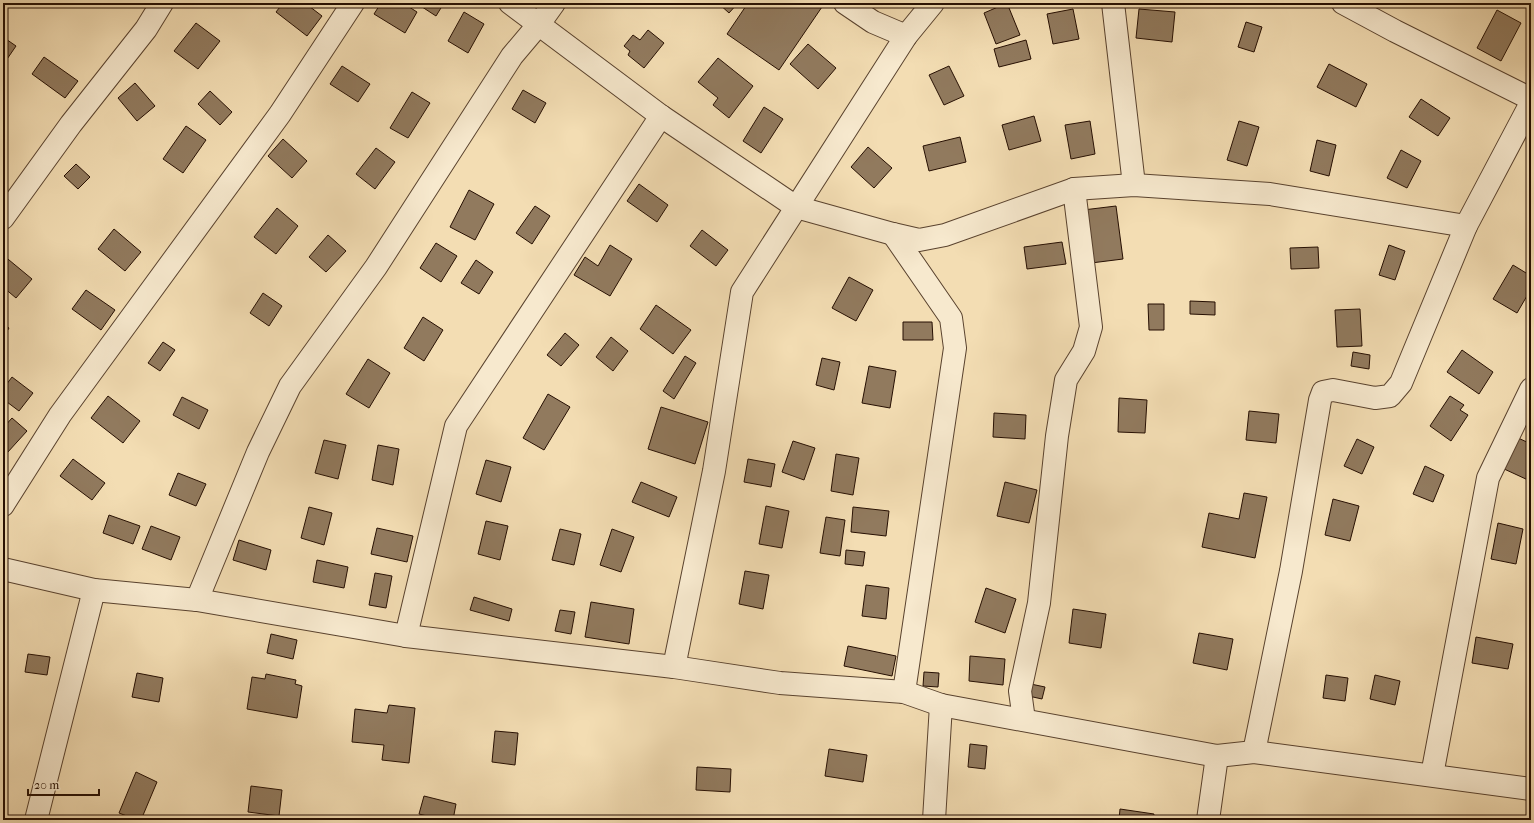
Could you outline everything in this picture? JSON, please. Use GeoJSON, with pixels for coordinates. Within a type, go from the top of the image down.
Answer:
{"type":"FeatureCollection","features":[{"type":"Feature","properties":{"kind":"street"},"geometry":{"type":"LineString","coordinates":[[3,218],[71,124],[146,28],[162,3]]}},
{"type":"Feature","properties":{"kind":"street"},"geometry":{"type":"LineString","coordinates":[[4,500],[60,415],[280,114],[353,3]]}},
{"type":"Feature","properties":{"kind":"street"},"geometry":{"type":"LineString","coordinates":[[510,3],[661,116],[796,207],[893,234],[919,240],[945,235],[1074,189],[1134,184],[1270,194],[1466,226]]}},
{"type":"Feature","properties":{"kind":"street"},"geometry":{"type":"LineString","coordinates":[[197,600],[258,452],[290,386],[376,267],[512,56],[539,24],[554,3]]}},
{"type":"Feature","properties":{"kind":"street"},"geometry":{"type":"LineString","coordinates":[[846,3],[873,22],[906,36]]}},
{"type":"Feature","properties":{"kind":"street"},"geometry":{"type":"LineString","coordinates":[[674,667],[714,471],[742,292],[906,36],[933,3]]}},
{"type":"Feature","properties":{"kind":"street"},"geometry":{"type":"LineString","coordinates":[[1113,3],[1134,184]]}},
{"type":"Feature","properties":{"kind":"street"},"geometry":{"type":"LineString","coordinates":[[1343,3],[1395,31],[1531,99]]}},
{"type":"Feature","properties":{"kind":"street"},"geometry":{"type":"LineString","coordinates":[[1254,752],[1291,571],[1320,400],[1323,392],[1333,390],[1375,398],[1390,396],[1401,383],[1466,226],[1531,103]]}},
{"type":"Feature","properties":{"kind":"street"},"geometry":{"type":"LineString","coordinates":[[406,636],[456,426],[661,116]]}},
{"type":"Feature","properties":{"kind":"street"},"geometry":{"type":"LineString","coordinates":[[1024,720],[1020,691],[1039,603],[1057,436],[1066,380],[1084,351],[1092,327],[1074,189]]}},
{"type":"Feature","properties":{"kind":"street"},"geometry":{"type":"LineString","coordinates":[[893,234],[951,318],[955,348],[904,692]]}},
{"type":"Feature","properties":{"kind":"street"},"geometry":{"type":"LineString","coordinates":[[1432,775],[1488,478],[1531,389]]}},
{"type":"Feature","properties":{"kind":"street"},"geometry":{"type":"LineString","coordinates":[[3,569],[94,590],[197,600],[406,636],[674,667],[780,683],[904,692],[941,705],[1217,756],[1254,752],[1531,789]]}},
{"type":"Feature","properties":{"kind":"street"},"geometry":{"type":"LineString","coordinates":[[36,820],[94,590]]}},
{"type":"Feature","properties":{"kind":"street"},"geometry":{"type":"LineString","coordinates":[[934,820],[941,705]]}},
{"type":"Feature","properties":{"kind":"street"},"geometry":{"type":"LineString","coordinates":[[1208,820],[1217,756]]}},
{"type":"Feature","properties":{"kind":"building"},"geometry":{"type":"Polygon","coordinates":[[[283,3],[305,3],[322,16],[307,36],[276,12],[283,3]]]}},
{"type":"Feature","properties":{"kind":"building"},"geometry":{"type":"Polygon","coordinates":[[[381,3],[403,3],[417,12],[405,33],[374,14],[381,3]]]}},
{"type":"Feature","properties":{"kind":"building"},"geometry":{"type":"Polygon","coordinates":[[[416,3],[444,3],[436,16],[416,3]]]}},
{"type":"Feature","properties":{"kind":"building"},"geometry":{"type":"Polygon","coordinates":[[[718,3],[738,3],[729,13],[718,3]]]}},
{"type":"Feature","properties":{"kind":"building"},"geometry":{"type":"Polygon","coordinates":[[[748,3],[824,4],[779,70],[727,34],[748,3]]]}},
{"type":"Feature","properties":{"kind":"building"},"geometry":{"type":"Polygon","coordinates":[[[1007,3],[1020,35],[996,44],[984,13],[1007,3]]]}},
{"type":"Feature","properties":{"kind":"building"},"geometry":{"type":"Polygon","coordinates":[[[1073,9],[1079,39],[1053,44],[1047,14],[1073,9]]]}},
{"type":"Feature","properties":{"kind":"building"},"geometry":{"type":"Polygon","coordinates":[[[1139,9],[1175,12],[1172,42],[1136,38],[1139,9]]]}},
{"type":"Feature","properties":{"kind":"building"},"geometry":{"type":"Polygon","coordinates":[[[1497,10],[1521,23],[1501,61],[1477,48],[1497,10]]]}},
{"type":"Feature","properties":{"kind":"building"},"geometry":{"type":"Polygon","coordinates":[[[464,12],[484,24],[468,53],[448,41],[464,12]]]}},
{"type":"Feature","properties":{"kind":"building"},"geometry":{"type":"Polygon","coordinates":[[[1246,22],[1262,27],[1254,52],[1238,47],[1246,22]]]}},
{"type":"Feature","properties":{"kind":"building"},"geometry":{"type":"Polygon","coordinates":[[[196,23],[220,41],[198,69],[174,51],[196,23]]]}},
{"type":"Feature","properties":{"kind":"building"},"geometry":{"type":"Polygon","coordinates":[[[648,30],[664,43],[644,68],[628,55],[630,51],[624,46],[633,35],[640,40],[648,30]]]}},
{"type":"Feature","properties":{"kind":"building"},"geometry":{"type":"Polygon","coordinates":[[[3,37],[16,46],[3,65],[3,37]]]}},
{"type":"Feature","properties":{"kind":"building"},"geometry":{"type":"Polygon","coordinates":[[[1026,40],[1031,59],[999,67],[994,49],[1026,40]]]}},
{"type":"Feature","properties":{"kind":"building"},"geometry":{"type":"Polygon","coordinates":[[[808,44],[836,68],[818,89],[790,64],[808,44]]]}},
{"type":"Feature","properties":{"kind":"building"},"geometry":{"type":"Polygon","coordinates":[[[44,57],[78,81],[65,98],[32,74],[44,57]]]}},
{"type":"Feature","properties":{"kind":"building"},"geometry":{"type":"Polygon","coordinates":[[[718,58],[753,86],[729,118],[713,105],[718,98],[698,82],[718,58]]]}},
{"type":"Feature","properties":{"kind":"building"},"geometry":{"type":"Polygon","coordinates":[[[1329,64],[1367,84],[1356,107],[1317,87],[1329,64]]]}},
{"type":"Feature","properties":{"kind":"building"},"geometry":{"type":"Polygon","coordinates":[[[342,66],[370,84],[358,102],[330,84],[342,66]]]}},
{"type":"Feature","properties":{"kind":"building"},"geometry":{"type":"Polygon","coordinates":[[[949,66],[964,96],[944,105],[929,75],[949,66]]]}},
{"type":"Feature","properties":{"kind":"building"},"geometry":{"type":"Polygon","coordinates":[[[135,83],[155,106],[137,121],[118,98],[135,83]]]}},
{"type":"Feature","properties":{"kind":"building"},"geometry":{"type":"Polygon","coordinates":[[[523,90],[546,103],[535,123],[512,109],[523,90]]]}},
{"type":"Feature","properties":{"kind":"building"},"geometry":{"type":"Polygon","coordinates":[[[210,91],[232,112],[220,125],[198,104],[210,91]]]}},
{"type":"Feature","properties":{"kind":"building"},"geometry":{"type":"Polygon","coordinates":[[[412,92],[430,103],[408,138],[390,128],[412,92]]]}},
{"type":"Feature","properties":{"kind":"building"},"geometry":{"type":"Polygon","coordinates":[[[1421,99],[1450,118],[1438,136],[1409,117],[1421,99]]]}},
{"type":"Feature","properties":{"kind":"building"},"geometry":{"type":"Polygon","coordinates":[[[764,107],[783,119],[761,153],[743,141],[764,107]]]}},
{"type":"Feature","properties":{"kind":"building"},"geometry":{"type":"Polygon","coordinates":[[[1034,116],[1041,141],[1009,150],[1002,125],[1034,116]]]}},
{"type":"Feature","properties":{"kind":"building"},"geometry":{"type":"Polygon","coordinates":[[[1090,121],[1095,154],[1071,159],[1065,125],[1090,121]]]}},
{"type":"Feature","properties":{"kind":"building"},"geometry":{"type":"Polygon","coordinates":[[[1239,121],[1259,127],[1247,166],[1227,160],[1239,121]]]}},
{"type":"Feature","properties":{"kind":"building"},"geometry":{"type":"Polygon","coordinates":[[[186,126],[206,140],[183,173],[163,159],[186,126]]]}},
{"type":"Feature","properties":{"kind":"building"},"geometry":{"type":"Polygon","coordinates":[[[960,137],[966,162],[929,171],[923,146],[960,137]]]}},
{"type":"Feature","properties":{"kind":"building"},"geometry":{"type":"Polygon","coordinates":[[[283,139],[307,161],[292,178],[268,156],[283,139]]]}},
{"type":"Feature","properties":{"kind":"building"},"geometry":{"type":"Polygon","coordinates":[[[1317,140],[1336,145],[1329,176],[1310,171],[1317,140]]]}},
{"type":"Feature","properties":{"kind":"building"},"geometry":{"type":"Polygon","coordinates":[[[868,147],[892,168],[874,188],[851,167],[868,147]]]}},
{"type":"Feature","properties":{"kind":"building"},"geometry":{"type":"Polygon","coordinates":[[[376,148],[395,162],[375,189],[356,174],[376,148]]]}},
{"type":"Feature","properties":{"kind":"building"},"geometry":{"type":"Polygon","coordinates":[[[1401,150],[1421,161],[1407,188],[1387,178],[1401,150]]]}},
{"type":"Feature","properties":{"kind":"building"},"geometry":{"type":"Polygon","coordinates":[[[76,164],[90,177],[78,189],[64,176],[76,164]]]}},
{"type":"Feature","properties":{"kind":"building"},"geometry":{"type":"Polygon","coordinates":[[[639,184],[668,205],[657,222],[627,201],[639,184]]]}},
{"type":"Feature","properties":{"kind":"building"},"geometry":{"type":"Polygon","coordinates":[[[469,190],[494,204],[475,240],[450,227],[469,190]]]}},
{"type":"Feature","properties":{"kind":"building"},"geometry":{"type":"Polygon","coordinates":[[[535,206],[550,216],[532,244],[516,233],[535,206]]]}},
{"type":"Feature","properties":{"kind":"building"},"geometry":{"type":"Polygon","coordinates":[[[1116,206],[1123,259],[1091,263],[1083,210],[1116,206]]]}},
{"type":"Feature","properties":{"kind":"building"},"geometry":{"type":"Polygon","coordinates":[[[277,208],[298,226],[276,254],[254,237],[277,208]]]}},
{"type":"Feature","properties":{"kind":"building"},"geometry":{"type":"Polygon","coordinates":[[[114,229],[141,252],[125,271],[98,249],[114,229]]]}},
{"type":"Feature","properties":{"kind":"building"},"geometry":{"type":"Polygon","coordinates":[[[702,230],[728,250],[716,266],[690,246],[702,230]]]}},
{"type":"Feature","properties":{"kind":"building"},"geometry":{"type":"Polygon","coordinates":[[[328,235],[346,251],[326,272],[309,257],[328,235]]]}},
{"type":"Feature","properties":{"kind":"building"},"geometry":{"type":"Polygon","coordinates":[[[1062,242],[1066,264],[1027,269],[1024,247],[1062,242]]]}},
{"type":"Feature","properties":{"kind":"building"},"geometry":{"type":"Polygon","coordinates":[[[436,243],[457,256],[441,282],[420,268],[436,243]]]}},
{"type":"Feature","properties":{"kind":"building"},"geometry":{"type":"Polygon","coordinates":[[[610,245],[632,259],[610,296],[574,275],[585,257],[598,266],[610,245]]]}},
{"type":"Feature","properties":{"kind":"building"},"geometry":{"type":"Polygon","coordinates":[[[1389,245],[1405,251],[1395,280],[1379,275],[1389,245]]]}},
{"type":"Feature","properties":{"kind":"building"},"geometry":{"type":"Polygon","coordinates":[[[1318,247],[1319,268],[1291,269],[1290,248],[1318,247]]]}},
{"type":"Feature","properties":{"kind":"building"},"geometry":{"type":"Polygon","coordinates":[[[3,255],[32,279],[16,298],[3,287],[3,255]]]}},
{"type":"Feature","properties":{"kind":"building"},"geometry":{"type":"Polygon","coordinates":[[[476,260],[493,272],[479,294],[461,283],[476,260]]]}},
{"type":"Feature","properties":{"kind":"building"},"geometry":{"type":"Polygon","coordinates":[[[1513,265],[1531,276],[1531,289],[1517,313],[1493,299],[1513,265]]]}},
{"type":"Feature","properties":{"kind":"building"},"geometry":{"type":"Polygon","coordinates":[[[849,277],[873,290],[856,321],[832,308],[849,277]]]}},
{"type":"Feature","properties":{"kind":"building"},"geometry":{"type":"Polygon","coordinates":[[[86,290],[115,310],[101,330],[72,309],[86,290]]]}},
{"type":"Feature","properties":{"kind":"building"},"geometry":{"type":"Polygon","coordinates":[[[263,293],[282,306],[269,326],[250,313],[263,293]]]}},
{"type":"Feature","properties":{"kind":"building"},"geometry":{"type":"Polygon","coordinates":[[[1190,301],[1215,302],[1215,315],[1190,314],[1190,301]]]}},
{"type":"Feature","properties":{"kind":"building"},"geometry":{"type":"Polygon","coordinates":[[[1148,304],[1164,304],[1164,330],[1149,330],[1148,304]]]}},
{"type":"Feature","properties":{"kind":"building"},"geometry":{"type":"Polygon","coordinates":[[[656,305],[691,330],[673,354],[640,329],[656,305]]]}},
{"type":"Feature","properties":{"kind":"building"},"geometry":{"type":"Polygon","coordinates":[[[1360,309],[1362,346],[1337,347],[1335,310],[1360,309]]]}},
{"type":"Feature","properties":{"kind":"building"},"geometry":{"type":"Polygon","coordinates":[[[423,317],[443,330],[424,361],[404,348],[423,317]]]}},
{"type":"Feature","properties":{"kind":"building"},"geometry":{"type":"Polygon","coordinates":[[[903,322],[932,322],[933,340],[903,340],[903,322]]]}},
{"type":"Feature","properties":{"kind":"building"},"geometry":{"type":"Polygon","coordinates":[[[3,324],[9,328],[3,338],[3,324]]]}},
{"type":"Feature","properties":{"kind":"building"},"geometry":{"type":"Polygon","coordinates":[[[565,333],[579,345],[561,366],[547,355],[565,333]]]}},
{"type":"Feature","properties":{"kind":"building"},"geometry":{"type":"Polygon","coordinates":[[[611,337],[628,351],[613,371],[596,357],[611,337]]]}},
{"type":"Feature","properties":{"kind":"building"},"geometry":{"type":"Polygon","coordinates":[[[163,342],[175,350],[160,371],[148,363],[163,342]]]}},
{"type":"Feature","properties":{"kind":"building"},"geometry":{"type":"Polygon","coordinates":[[[1462,350],[1493,372],[1479,394],[1447,372],[1462,350]]]}},
{"type":"Feature","properties":{"kind":"building"},"geometry":{"type":"Polygon","coordinates":[[[1353,352],[1370,355],[1369,369],[1351,366],[1353,352]]]}},
{"type":"Feature","properties":{"kind":"building"},"geometry":{"type":"Polygon","coordinates":[[[685,356],[696,363],[674,399],[663,391],[685,356]]]}},
{"type":"Feature","properties":{"kind":"building"},"geometry":{"type":"Polygon","coordinates":[[[822,358],[840,362],[834,390],[816,385],[822,358]]]}},
{"type":"Feature","properties":{"kind":"building"},"geometry":{"type":"Polygon","coordinates":[[[368,359],[390,373],[369,408],[346,394],[368,359]]]}},
{"type":"Feature","properties":{"kind":"building"},"geometry":{"type":"Polygon","coordinates":[[[869,366],[896,371],[890,408],[862,403],[869,366]]]}},
{"type":"Feature","properties":{"kind":"building"},"geometry":{"type":"Polygon","coordinates":[[[12,377],[33,393],[19,411],[3,399],[3,389],[12,377]]]}},
{"type":"Feature","properties":{"kind":"building"},"geometry":{"type":"Polygon","coordinates":[[[548,394],[570,407],[544,450],[523,438],[548,394]]]}},
{"type":"Feature","properties":{"kind":"building"},"geometry":{"type":"Polygon","coordinates":[[[108,396],[140,421],[123,443],[91,418],[108,396]]]}},
{"type":"Feature","properties":{"kind":"building"},"geometry":{"type":"Polygon","coordinates":[[[1450,396],[1464,405],[1460,410],[1468,415],[1451,441],[1430,426],[1450,396]]]}},
{"type":"Feature","properties":{"kind":"building"},"geometry":{"type":"Polygon","coordinates":[[[182,397],[208,410],[199,429],[173,415],[182,397]]]}},
{"type":"Feature","properties":{"kind":"building"},"geometry":{"type":"Polygon","coordinates":[[[1119,398],[1147,400],[1145,433],[1118,432],[1119,398]]]}},
{"type":"Feature","properties":{"kind":"building"},"geometry":{"type":"Polygon","coordinates":[[[661,407],[708,422],[695,464],[648,449],[661,407]]]}},
{"type":"Feature","properties":{"kind":"building"},"geometry":{"type":"Polygon","coordinates":[[[1249,411],[1279,414],[1276,443],[1246,440],[1249,411]]]}},
{"type":"Feature","properties":{"kind":"building"},"geometry":{"type":"Polygon","coordinates":[[[994,413],[1026,415],[1025,439],[993,437],[994,413]]]}},
{"type":"Feature","properties":{"kind":"building"},"geometry":{"type":"Polygon","coordinates":[[[12,418],[27,431],[7,453],[3,450],[3,428],[12,418]]]}},
{"type":"Feature","properties":{"kind":"building"},"geometry":{"type":"Polygon","coordinates":[[[1516,437],[1531,444],[1531,474],[1528,480],[1502,468],[1516,437]]]}},
{"type":"Feature","properties":{"kind":"building"},"geometry":{"type":"Polygon","coordinates":[[[1357,439],[1374,447],[1362,474],[1344,466],[1357,439]]]}},
{"type":"Feature","properties":{"kind":"building"},"geometry":{"type":"Polygon","coordinates":[[[324,440],[346,445],[338,479],[315,473],[324,440]]]}},
{"type":"Feature","properties":{"kind":"building"},"geometry":{"type":"Polygon","coordinates":[[[793,441],[815,448],[804,480],[782,472],[793,441]]]}},
{"type":"Feature","properties":{"kind":"building"},"geometry":{"type":"Polygon","coordinates":[[[378,445],[399,449],[393,485],[372,480],[378,445]]]}},
{"type":"Feature","properties":{"kind":"building"},"geometry":{"type":"Polygon","coordinates":[[[836,454],[859,458],[853,495],[831,491],[836,454]]]}},
{"type":"Feature","properties":{"kind":"building"},"geometry":{"type":"Polygon","coordinates":[[[73,459],[105,483],[92,500],[60,476],[73,459]]]}},
{"type":"Feature","properties":{"kind":"building"},"geometry":{"type":"Polygon","coordinates":[[[748,459],[775,464],[771,487],[744,482],[748,459]]]}},
{"type":"Feature","properties":{"kind":"building"},"geometry":{"type":"Polygon","coordinates":[[[486,460],[511,467],[501,502],[476,494],[486,460]]]}},
{"type":"Feature","properties":{"kind":"building"},"geometry":{"type":"Polygon","coordinates":[[[1425,466],[1444,475],[1433,502],[1413,494],[1425,466]]]}},
{"type":"Feature","properties":{"kind":"building"},"geometry":{"type":"Polygon","coordinates":[[[178,473],[206,484],[196,506],[169,495],[178,473]]]}},
{"type":"Feature","properties":{"kind":"building"},"geometry":{"type":"Polygon","coordinates":[[[641,482],[677,497],[669,517],[632,502],[641,482]]]}},
{"type":"Feature","properties":{"kind":"building"},"geometry":{"type":"Polygon","coordinates":[[[1005,482],[1037,490],[1029,523],[997,516],[1005,482]]]}},
{"type":"Feature","properties":{"kind":"building"},"geometry":{"type":"Polygon","coordinates":[[[1244,493],[1267,497],[1255,558],[1202,547],[1209,513],[1239,519],[1244,493]]]}},
{"type":"Feature","properties":{"kind":"building"},"geometry":{"type":"Polygon","coordinates":[[[1333,499],[1359,506],[1350,541],[1325,535],[1333,499]]]}},
{"type":"Feature","properties":{"kind":"building"},"geometry":{"type":"Polygon","coordinates":[[[766,506],[789,511],[782,548],[759,544],[766,506]]]}},
{"type":"Feature","properties":{"kind":"building"},"geometry":{"type":"Polygon","coordinates":[[[309,507],[332,513],[324,545],[301,538],[309,507]]]}},
{"type":"Feature","properties":{"kind":"building"},"geometry":{"type":"Polygon","coordinates":[[[853,507],[889,511],[886,536],[851,532],[853,507]]]}},
{"type":"Feature","properties":{"kind":"building"},"geometry":{"type":"Polygon","coordinates":[[[109,515],[140,526],[133,544],[103,533],[109,515]]]}},
{"type":"Feature","properties":{"kind":"building"},"geometry":{"type":"Polygon","coordinates":[[[826,517],[845,520],[840,556],[820,553],[826,517]]]}},
{"type":"Feature","properties":{"kind":"building"},"geometry":{"type":"Polygon","coordinates":[[[486,521],[508,526],[500,560],[478,554],[486,521]]]}},
{"type":"Feature","properties":{"kind":"building"},"geometry":{"type":"Polygon","coordinates":[[[1498,523],[1523,529],[1516,564],[1491,559],[1498,523]]]}},
{"type":"Feature","properties":{"kind":"building"},"geometry":{"type":"Polygon","coordinates":[[[151,526],[180,537],[171,560],[142,549],[151,526]]]}},
{"type":"Feature","properties":{"kind":"building"},"geometry":{"type":"Polygon","coordinates":[[[377,528],[413,536],[407,562],[371,554],[377,528]]]}},
{"type":"Feature","properties":{"kind":"building"},"geometry":{"type":"Polygon","coordinates":[[[560,529],[581,534],[574,565],[552,560],[560,529]]]}},
{"type":"Feature","properties":{"kind":"building"},"geometry":{"type":"Polygon","coordinates":[[[612,529],[634,537],[621,572],[600,565],[612,529]]]}},
{"type":"Feature","properties":{"kind":"building"},"geometry":{"type":"Polygon","coordinates":[[[239,540],[271,550],[266,570],[233,560],[239,540]]]}},
{"type":"Feature","properties":{"kind":"building"},"geometry":{"type":"Polygon","coordinates":[[[846,550],[865,552],[863,566],[845,564],[846,550]]]}},
{"type":"Feature","properties":{"kind":"building"},"geometry":{"type":"Polygon","coordinates":[[[317,560],[348,567],[344,588],[313,582],[317,560]]]}},
{"type":"Feature","properties":{"kind":"building"},"geometry":{"type":"Polygon","coordinates":[[[745,571],[769,575],[763,609],[739,604],[745,571]]]}},
{"type":"Feature","properties":{"kind":"building"},"geometry":{"type":"Polygon","coordinates":[[[375,573],[392,576],[386,608],[369,605],[375,573]]]}},
{"type":"Feature","properties":{"kind":"building"},"geometry":{"type":"Polygon","coordinates":[[[866,585],[889,588],[886,619],[862,616],[866,585]]]}},
{"type":"Feature","properties":{"kind":"building"},"geometry":{"type":"Polygon","coordinates":[[[986,588],[1016,599],[1005,633],[975,622],[986,588]]]}},
{"type":"Feature","properties":{"kind":"building"},"geometry":{"type":"Polygon","coordinates":[[[474,597],[512,609],[509,621],[470,610],[474,597]]]}},
{"type":"Feature","properties":{"kind":"building"},"geometry":{"type":"Polygon","coordinates":[[[591,602],[634,609],[629,644],[585,637],[591,602]]]}},
{"type":"Feature","properties":{"kind":"building"},"geometry":{"type":"Polygon","coordinates":[[[1073,609],[1106,614],[1101,648],[1069,643],[1073,609]]]}},
{"type":"Feature","properties":{"kind":"building"},"geometry":{"type":"Polygon","coordinates":[[[560,610],[575,612],[571,634],[555,631],[560,610]]]}},
{"type":"Feature","properties":{"kind":"building"},"geometry":{"type":"Polygon","coordinates":[[[1199,633],[1233,639],[1227,670],[1193,663],[1199,633]]]}},
{"type":"Feature","properties":{"kind":"building"},"geometry":{"type":"Polygon","coordinates":[[[271,634],[297,640],[293,659],[267,653],[271,634]]]}},
{"type":"Feature","properties":{"kind":"building"},"geometry":{"type":"Polygon","coordinates":[[[1476,637],[1513,644],[1508,669],[1472,663],[1476,637]]]}},
{"type":"Feature","properties":{"kind":"building"},"geometry":{"type":"Polygon","coordinates":[[[848,646],[896,656],[892,676],[844,666],[848,646]]]}},
{"type":"Feature","properties":{"kind":"building"},"geometry":{"type":"Polygon","coordinates":[[[28,654],[50,657],[47,675],[25,672],[28,654]]]}},
{"type":"Feature","properties":{"kind":"building"},"geometry":{"type":"Polygon","coordinates":[[[970,656],[1005,659],[1003,685],[969,681],[970,656]]]}},
{"type":"Feature","properties":{"kind":"building"},"geometry":{"type":"Polygon","coordinates":[[[924,672],[939,673],[938,687],[923,686],[924,672]]]}},
{"type":"Feature","properties":{"kind":"building"},"geometry":{"type":"Polygon","coordinates":[[[137,673],[163,678],[159,702],[132,697],[137,673]]]}},
{"type":"Feature","properties":{"kind":"building"},"geometry":{"type":"Polygon","coordinates":[[[266,674],[296,680],[295,684],[302,686],[297,718],[247,709],[252,677],[265,679],[266,674]]]}},
{"type":"Feature","properties":{"kind":"building"},"geometry":{"type":"Polygon","coordinates":[[[1326,675],[1348,678],[1345,701],[1323,698],[1326,675]]]}},
{"type":"Feature","properties":{"kind":"building"},"geometry":{"type":"Polygon","coordinates":[[[1375,675],[1400,681],[1395,705],[1370,699],[1375,675]]]}},
{"type":"Feature","properties":{"kind":"building"},"geometry":{"type":"Polygon","coordinates":[[[1026,683],[1045,687],[1042,699],[1024,695],[1026,683]]]}},
{"type":"Feature","properties":{"kind":"building"},"geometry":{"type":"Polygon","coordinates":[[[389,705],[415,708],[409,763],[382,760],[384,745],[352,742],[355,709],[387,713],[389,705]]]}},
{"type":"Feature","properties":{"kind":"building"},"geometry":{"type":"Polygon","coordinates":[[[495,731],[518,733],[515,765],[492,762],[495,731]]]}},
{"type":"Feature","properties":{"kind":"building"},"geometry":{"type":"Polygon","coordinates":[[[970,744],[987,746],[985,769],[968,767],[970,744]]]}},
{"type":"Feature","properties":{"kind":"building"},"geometry":{"type":"Polygon","coordinates":[[[829,749],[867,755],[863,782],[825,776],[829,749]]]}},
{"type":"Feature","properties":{"kind":"building"},"geometry":{"type":"Polygon","coordinates":[[[697,767],[731,769],[730,792],[696,790],[697,767]]]}},
{"type":"Feature","properties":{"kind":"building"},"geometry":{"type":"Polygon","coordinates":[[[136,772],[157,782],[141,820],[137,820],[119,813],[136,772]]]}},
{"type":"Feature","properties":{"kind":"building"},"geometry":{"type":"Polygon","coordinates":[[[251,786],[282,790],[279,816],[248,812],[251,786]]]}},
{"type":"Feature","properties":{"kind":"building"},"geometry":{"type":"Polygon","coordinates":[[[424,796],[456,804],[453,820],[443,820],[419,814],[424,796]]]}},
{"type":"Feature","properties":{"kind":"building"},"geometry":{"type":"Polygon","coordinates":[[[1120,809],[1154,814],[1153,820],[1119,820],[1120,809]]]}}]}
